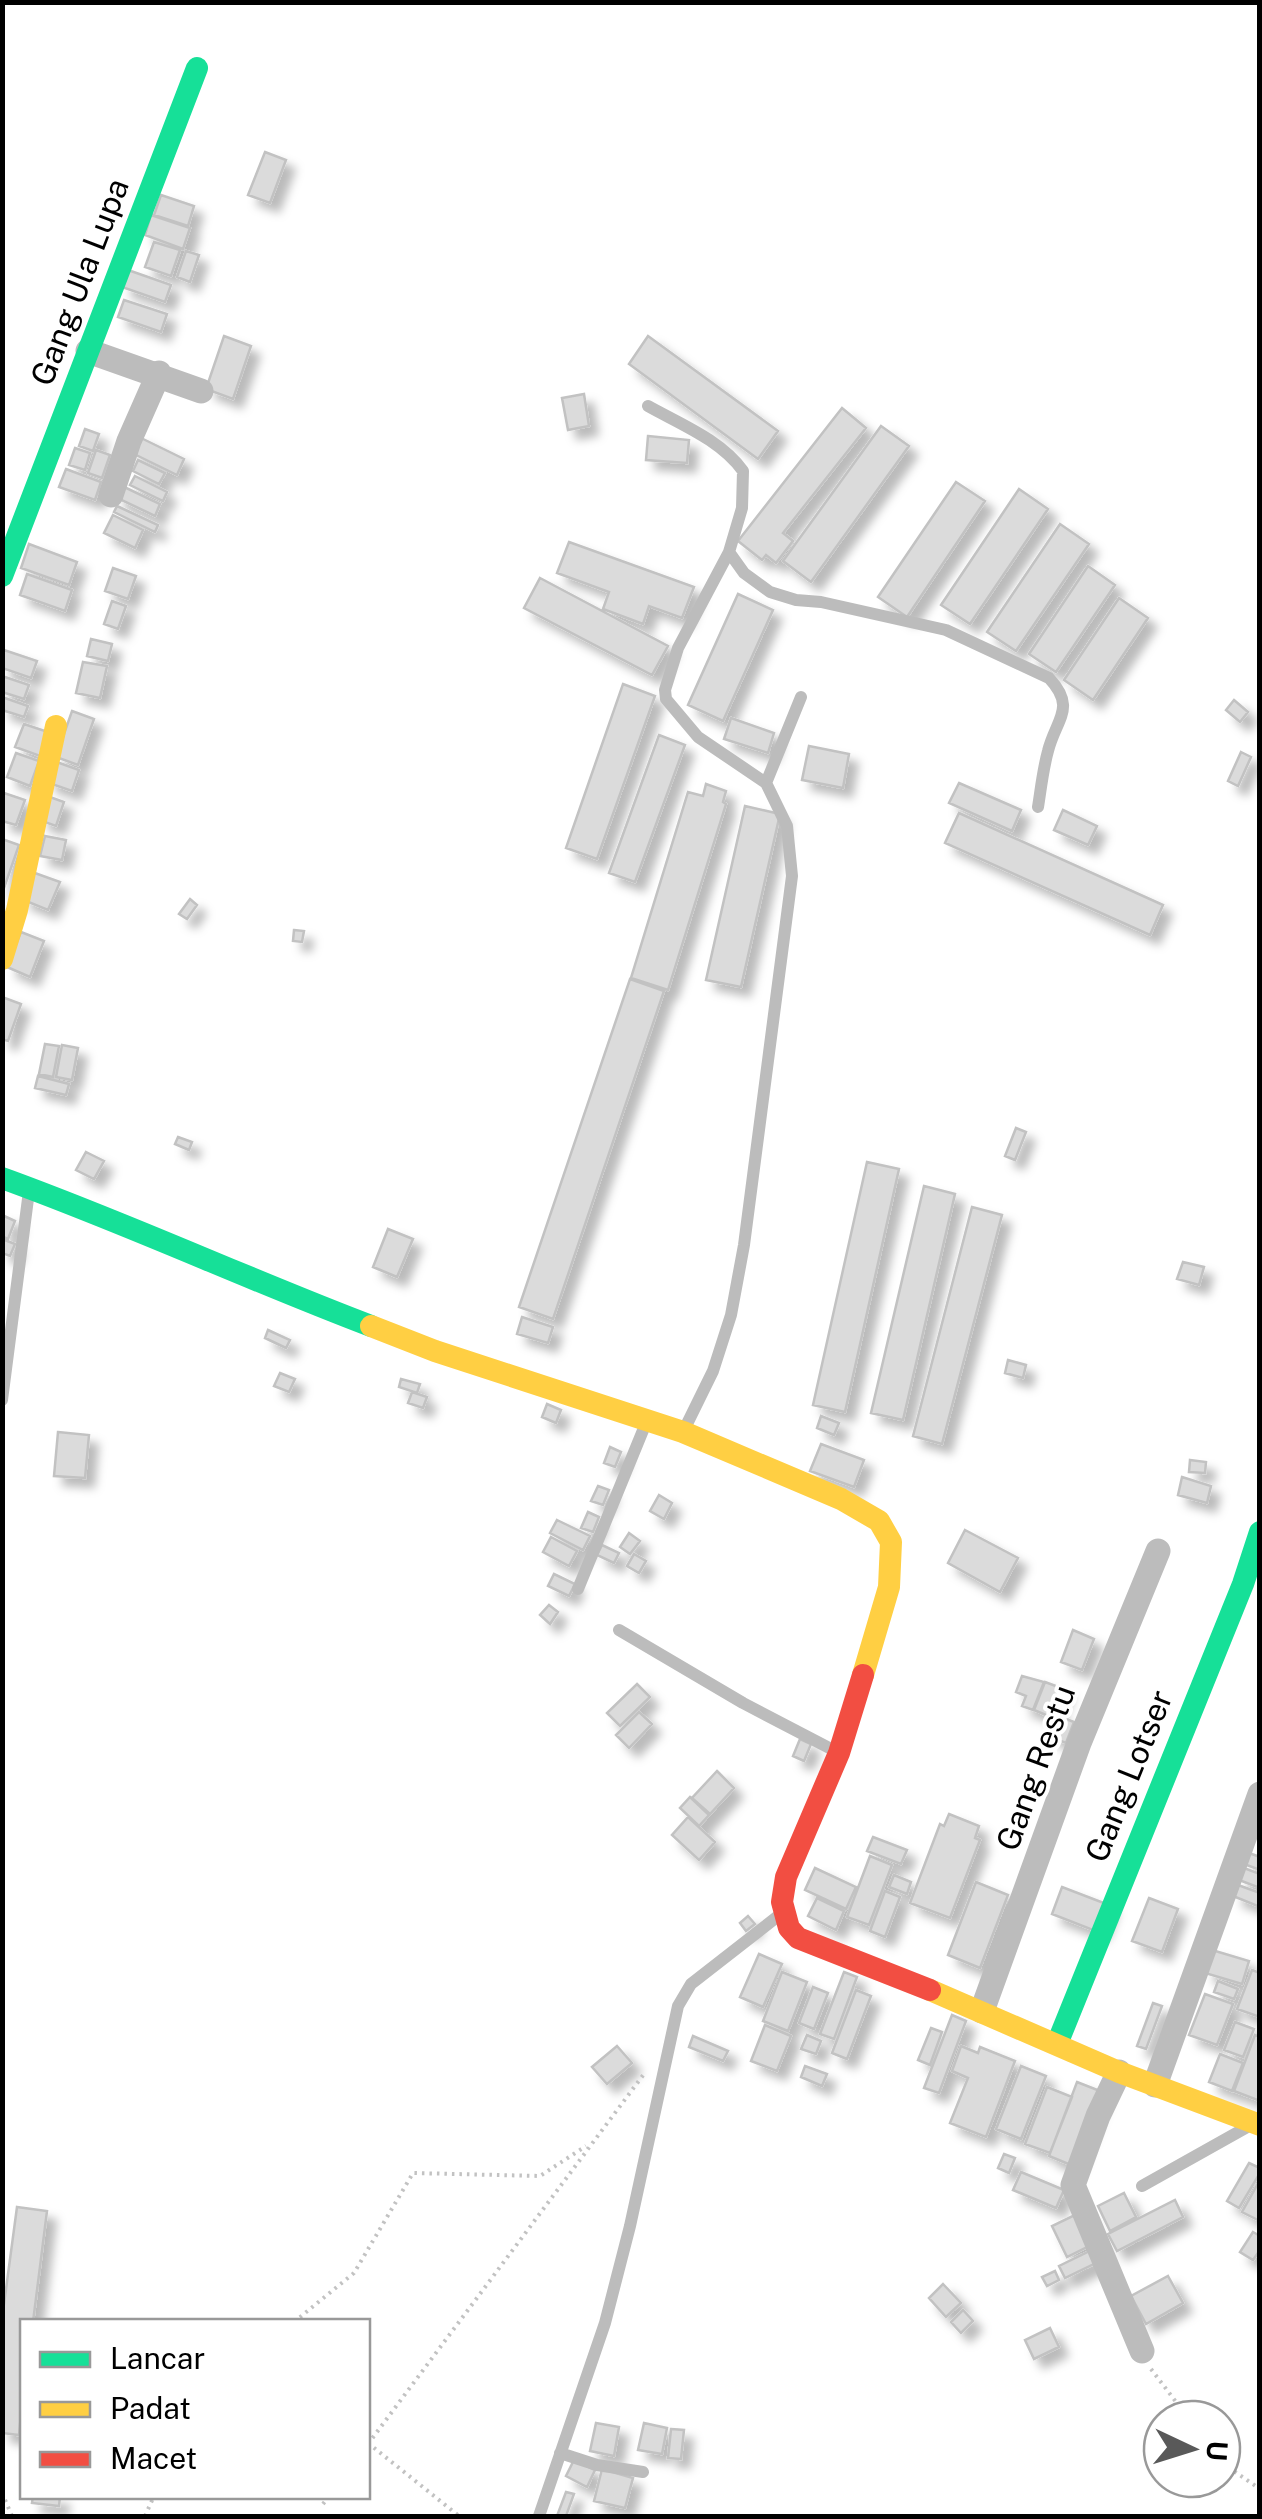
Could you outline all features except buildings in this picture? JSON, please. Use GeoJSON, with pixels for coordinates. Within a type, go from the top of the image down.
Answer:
{"type":"FeatureCollection","features":[{"type":"Feature","properties":{"kind":"main road","name":"Gang Ula Lupa"},"geometry":{"type":"LineString","coordinates":[[2,576],[197,68]]}},
{"type":"Feature","properties":{"kind":"main road"},"geometry":{"type":"LineString","coordinates":[[2,959],[17,910],[56,726]]}},
{"type":"Feature","properties":{"kind":"main road"},"geometry":{"type":"LineString","coordinates":[[2,1178],[452,1357],[683,1432],[841,1499],[880,1521],[892,1550],[889,1586],[839,1753],[794,1852],[784,1886],[784,1912],[789,1928],[798,1938],[1119,2072],[1256,2124]]}},
{"type":"Feature","properties":{"kind":"main road","name":"Gang Lotser"},"geometry":{"type":"LineString","coordinates":[[1057,2044],[1243,1584],[1260,1532]]}},
{"type":"Feature","properties":{"kind":"street"},"geometry":{"type":"LineString","coordinates":[[88,351],[201,391]]}},
{"type":"Feature","properties":{"kind":"street"},"geometry":{"type":"LineString","coordinates":[[111,495],[159,374]]}},
{"type":"Feature","properties":{"kind":"street","name":"Gang Restu"},"geometry":{"type":"LineString","coordinates":[[982,2012],[1079,1743],[1158,1551]]}},
{"type":"Feature","properties":{"kind":"street"},"geometry":{"type":"LineString","coordinates":[[1155,2085],[1260,1794]]}},
{"type":"Feature","properties":{"kind":"street"},"geometry":{"type":"LineString","coordinates":[[1119,2072],[1073,2185],[1142,2351]]}},
{"type":"Feature","properties":{"kind":"lane"},"geometry":{"type":"LineString","coordinates":[[648,406],[709,441],[743,471],[742,508],[729,552],[678,648],[665,690],[666,698],[698,737],[766,783],[787,826],[792,876],[732,1316],[713,1371],[683,1432]]}},
{"type":"Feature","properties":{"kind":"lane"},"geometry":{"type":"LineString","coordinates":[[729,552],[744,573],[770,592],[946,630],[1050,678],[1062,692],[1064,713],[1048,748],[1038,807]]}},
{"type":"Feature","properties":{"kind":"lane"},"geometry":{"type":"LineString","coordinates":[[766,783],[801,697]]}},
{"type":"Feature","properties":{"kind":"lane"},"geometry":{"type":"LineString","coordinates":[[2,1400],[29,1188]]}},
{"type":"Feature","properties":{"kind":"lane"},"geometry":{"type":"LineString","coordinates":[[578,1589],[647,1421]]}},
{"type":"Feature","properties":{"kind":"lane"},"geometry":{"type":"LineString","coordinates":[[619,1630],[743,1703],[839,1753]]}},
{"type":"Feature","properties":{"kind":"lane"},"geometry":{"type":"LineString","coordinates":[[539,2516],[606,2323],[678,2006],[692,1984],[784,1912]]}},
{"type":"Feature","properties":{"kind":"lane"},"geometry":{"type":"LineString","coordinates":[[1142,2186],[1256,2124]]}},
{"type":"Feature","properties":{"kind":"lane"},"geometry":{"type":"LineString","coordinates":[[560,2453],[597,2465],[643,2472]]}},
{"type":"Feature","properties":{"kind":"path"},"geometry":{"type":"LineString","coordinates":[[370,2441],[646,2071]]}},
{"type":"Feature","properties":{"kind":"path"},"geometry":{"type":"LineString","coordinates":[[298,2319],[354,2273],[413,2173],[540,2176],[589,2144]]}},
{"type":"Feature","properties":{"kind":"path"},"geometry":{"type":"LineString","coordinates":[[1142,2351],[1174,2399]]}},
{"type":"Feature","properties":{"kind":"path"},"geometry":{"type":"LineString","coordinates":[[370,2446],[459,2516]]}},
{"type":"Feature","properties":{"kind":"path"},"geometry":{"type":"LineString","coordinates":[[2,2493],[12,2516]]}},
{"type":"Feature","properties":{"kind":"path"},"geometry":{"type":"LineString","coordinates":[[323,2504],[327,2499]]}},
{"type":"Feature","properties":{"kind":"traffic: fast"},"geometry":{"type":"LineString","coordinates":[[2,576],[197,68]]}},
{"type":"Feature","properties":{"kind":"traffic: fast"},"geometry":{"type":"LineString","coordinates":[[2,1178],[371,1326]]}},
{"type":"Feature","properties":{"kind":"traffic: fast"},"geometry":{"type":"LineString","coordinates":[[1057,2044],[1243,1584],[1260,1532]]}},
{"type":"Feature","properties":{"kind":"traffic: slow"},"geometry":{"type":"LineString","coordinates":[[2,959],[17,910],[56,726]]}},
{"type":"Feature","properties":{"kind":"traffic: slow"},"geometry":{"type":"LineString","coordinates":[[371,1326],[435,1351],[683,1432],[841,1499],[879,1521],[891,1542],[889,1587],[863,1675]]}},
{"type":"Feature","properties":{"kind":"traffic: slow"},"geometry":{"type":"LineString","coordinates":[[930,1990],[1119,2072],[1260,2125]]}},
{"type":"Feature","properties":{"kind":"traffic: jam"},"geometry":{"type":"LineString","coordinates":[[863,1675],[839,1753],[786,1877],[782,1902],[789,1928],[798,1938],[930,1990]]}}]}
